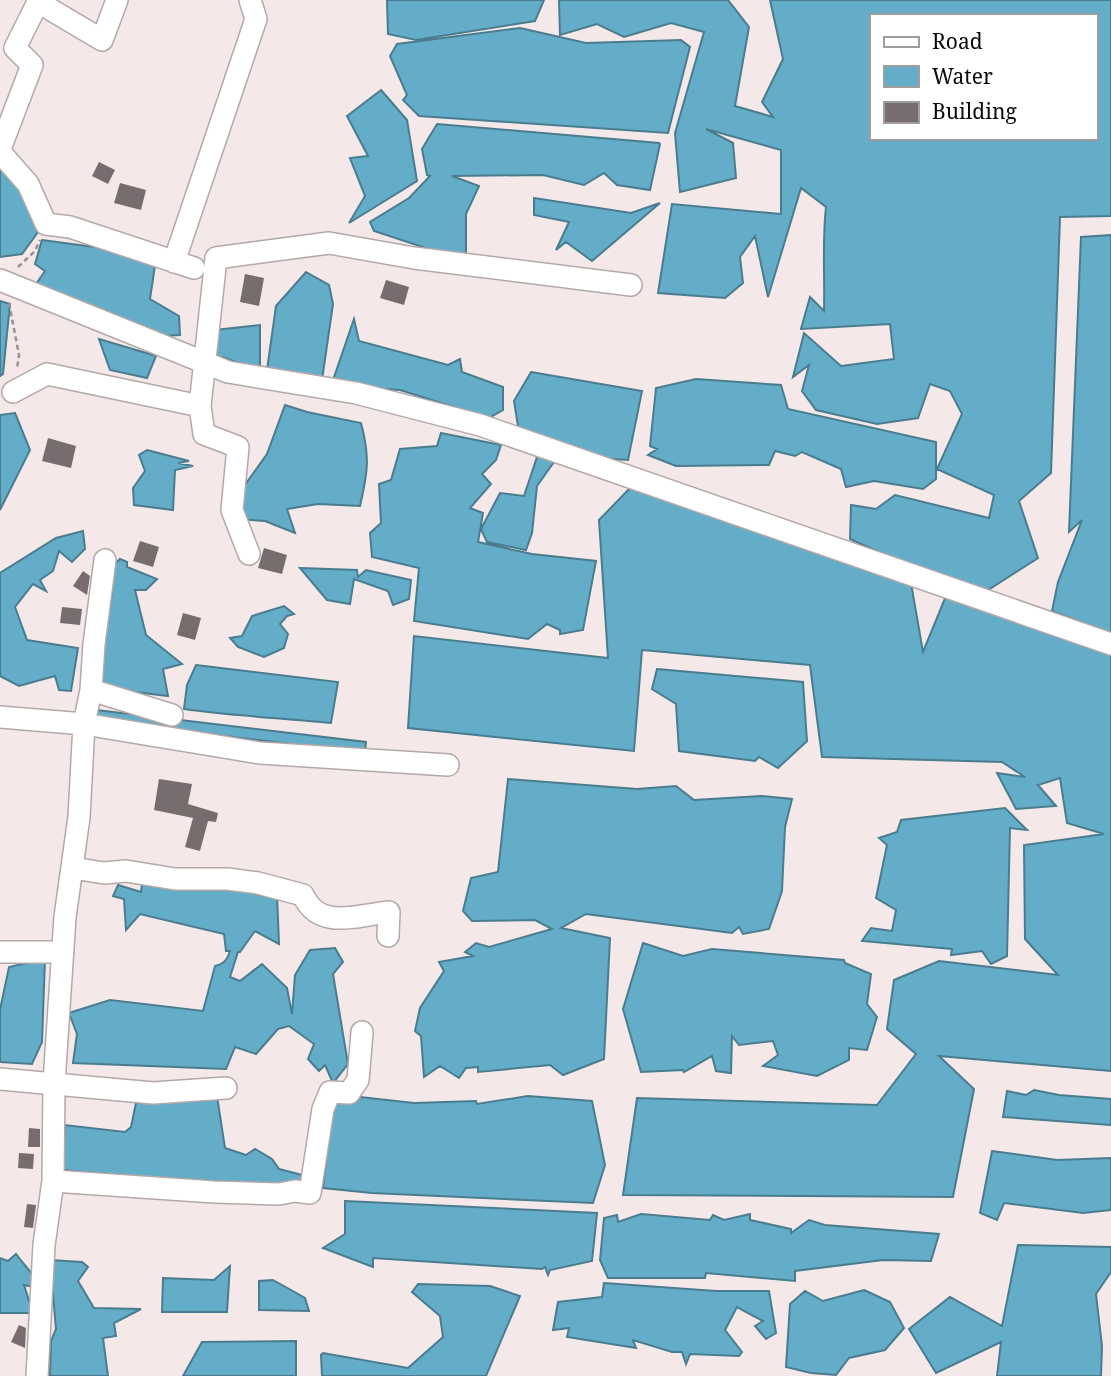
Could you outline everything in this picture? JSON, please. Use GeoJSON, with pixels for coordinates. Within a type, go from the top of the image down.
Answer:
{"type":"FeatureCollection","features":[{"type":"Feature","properties":{"kind":"street"},"geometry":{"type":"LineString","coordinates":[[117,0],[102,40],[38,2],[15,48],[32,65],[0,151],[28,184],[46,224],[70,227],[184,265],[256,19],[250,0]]}},
{"type":"Feature","properties":{"kind":"street"},"geometry":{"type":"LineString","coordinates":[[249,554],[232,510],[238,447],[204,434],[200,406],[216,258],[328,243],[631,285]]}},
{"type":"Feature","properties":{"kind":"street"},"geometry":{"type":"LineString","coordinates":[[2,280],[229,372],[356,393],[480,425],[1111,644]]}},
{"type":"Feature","properties":{"kind":"street"},"geometry":{"type":"LineString","coordinates":[[13,392],[47,374],[200,406]]}},
{"type":"Feature","properties":{"kind":"street"},"geometry":{"type":"LineString","coordinates":[[37,1376],[44,1245],[53,1181],[54,1083],[65,917],[79,817],[84,724],[91,690],[105,560]]}},
{"type":"Feature","properties":{"kind":"street"},"geometry":{"type":"LineString","coordinates":[[91,690],[172,715]]}},
{"type":"Feature","properties":{"kind":"street"},"geometry":{"type":"LineString","coordinates":[[0,717],[84,724],[260,753],[448,765]]}},
{"type":"Feature","properties":{"kind":"street"},"geometry":{"type":"LineString","coordinates":[[73,868],[104,873],[126,871],[175,879],[228,879],[271,886],[303,895],[308,906],[320,915],[344,919],[389,912],[388,936]]}},
{"type":"Feature","properties":{"kind":"street"},"geometry":{"type":"LineString","coordinates":[[0,952],[63,951]]}},
{"type":"Feature","properties":{"kind":"street"},"geometry":{"type":"LineString","coordinates":[[53,1181],[214,1192],[310,1193],[323,1109],[330,1092],[349,1093],[358,1080],[362,1032]]}},
{"type":"Feature","properties":{"kind":"street"},"geometry":{"type":"LineString","coordinates":[[0,1079],[153,1093],[226,1087]]}},
{"type":"Feature","properties":{"kind":"path"},"geometry":{"type":"LineString","coordinates":[[13,392],[19,355],[2,280],[35,251],[46,224]]}},
{"type":"Feature","properties":{"kind":"water"},"geometry":{"type":"Polygon","coordinates":[[[387,0],[544,0],[535,21],[416,40],[388,34],[387,0]]]}},
{"type":"Feature","properties":{"kind":"water"},"geometry":{"type":"Polygon","coordinates":[[[559,0],[728,0],[749,27],[735,106],[773,117],[762,102],[783,59],[770,0],[1111,0],[1111,216],[1060,217],[1051,473],[1019,501],[1038,558],[982,594],[955,586],[850,539],[851,505],[876,509],[895,495],[989,518],[994,495],[937,469],[962,414],[950,391],[930,384],[918,418],[877,424],[816,410],[802,391],[809,365],[793,377],[804,333],[841,366],[894,359],[890,324],[801,329],[810,297],[824,311],[826,207],[801,188],[768,297],[755,236],[740,257],[743,283],[725,298],[658,293],[672,204],[781,214],[781,150],[706,129],[733,143],[736,178],[680,192],[675,133],[704,32],[671,23],[624,37],[597,24],[560,35],[559,0]]]}},
{"type":"Feature","properties":{"kind":"water"},"geometry":{"type":"Polygon","coordinates":[[[520,28],[586,43],[681,40],[690,47],[668,133],[419,116],[403,100],[407,95],[390,56],[397,44],[520,28]]]}},
{"type":"Feature","properties":{"kind":"water"},"geometry":{"type":"Polygon","coordinates":[[[381,90],[407,120],[417,181],[349,223],[365,196],[350,158],[368,156],[347,116],[381,90]]]}},
{"type":"Feature","properties":{"kind":"water"},"geometry":{"type":"Polygon","coordinates":[[[437,124],[660,144],[650,190],[617,185],[604,173],[584,185],[543,175],[452,176],[479,186],[466,214],[466,254],[453,257],[374,231],[370,222],[409,198],[430,176],[427,175],[422,149],[437,124]]]}},
{"type":"Feature","properties":{"kind":"water"},"geometry":{"type":"Polygon","coordinates":[[[0,161],[30,198],[38,232],[22,254],[0,257],[0,161]]]}},
{"type":"Feature","properties":{"kind":"water"},"geometry":{"type":"Polygon","coordinates":[[[534,198],[631,213],[660,203],[592,261],[566,242],[556,250],[569,222],[534,215],[534,198]]]}},
{"type":"Feature","properties":{"kind":"water"},"geometry":{"type":"Polygon","coordinates":[[[1111,235],[1111,633],[1052,611],[1058,582],[1082,520],[1069,532],[1081,237],[1111,235]]]}},
{"type":"Feature","properties":{"kind":"water"},"geometry":{"type":"Polygon","coordinates":[[[42,240],[124,251],[155,265],[150,299],[179,316],[180,335],[144,337],[36,284],[45,271],[35,264],[42,240]]]}},
{"type":"Feature","properties":{"kind":"water"},"geometry":{"type":"Polygon","coordinates":[[[306,272],[329,285],[333,304],[322,380],[267,370],[276,306],[306,272]]]}},
{"type":"Feature","properties":{"kind":"water"},"geometry":{"type":"Polygon","coordinates":[[[0,301],[10,304],[3,374],[0,376],[0,301]]]}},
{"type":"Feature","properties":{"kind":"water"},"geometry":{"type":"Polygon","coordinates":[[[354,319],[359,341],[448,365],[460,359],[462,372],[503,387],[503,410],[489,418],[400,390],[331,386],[354,319]]]}},
{"type":"Feature","properties":{"kind":"water"},"geometry":{"type":"Polygon","coordinates":[[[260,325],[260,367],[267,374],[223,357],[213,360],[215,330],[260,325]]]}},
{"type":"Feature","properties":{"kind":"water"},"geometry":{"type":"Polygon","coordinates":[[[99,339],[156,356],[147,378],[110,370],[99,339]]]}},
{"type":"Feature","properties":{"kind":"water"},"geometry":{"type":"Polygon","coordinates":[[[531,372],[642,391],[628,460],[594,458],[519,432],[514,401],[531,372]]]}},
{"type":"Feature","properties":{"kind":"water"},"geometry":{"type":"Polygon","coordinates":[[[696,379],[781,385],[788,409],[936,442],[936,479],[923,489],[874,481],[846,487],[841,469],[802,452],[795,456],[775,451],[769,465],[676,466],[648,455],[657,449],[650,446],[656,388],[696,379]]]}},
{"type":"Feature","properties":{"kind":"water"},"geometry":{"type":"Polygon","coordinates":[[[285,405],[361,423],[367,455],[360,506],[318,504],[287,509],[295,533],[265,521],[237,519],[242,489],[267,454],[285,405]]]}},
{"type":"Feature","properties":{"kind":"water"},"geometry":{"type":"Polygon","coordinates":[[[15,413],[30,450],[0,510],[0,415],[15,413]]]}},
{"type":"Feature","properties":{"kind":"water"},"geometry":{"type":"Polygon","coordinates":[[[441,433],[501,445],[496,460],[482,474],[491,484],[470,508],[483,513],[478,542],[532,554],[596,561],[583,630],[560,634],[560,630],[547,624],[528,639],[414,621],[419,568],[372,557],[370,533],[381,523],[379,484],[391,480],[400,449],[437,446],[441,433]]]}},
{"type":"Feature","properties":{"kind":"water"},"geometry":{"type":"Polygon","coordinates":[[[147,450],[189,461],[178,463],[193,466],[175,470],[173,510],[134,505],[133,488],[145,471],[139,455],[147,450]]]}},
{"type":"Feature","properties":{"kind":"water"},"geometry":{"type":"Polygon","coordinates":[[[544,453],[554,462],[537,486],[532,533],[526,550],[487,542],[481,529],[500,493],[524,496],[538,454],[544,453]]]}},
{"type":"Feature","properties":{"kind":"water"},"geometry":{"type":"Polygon","coordinates":[[[634,484],[911,583],[923,652],[948,591],[1111,650],[1111,1071],[939,1056],[974,1089],[953,1197],[623,1195],[637,1098],[877,1105],[916,1054],[887,1029],[894,980],[939,961],[1058,975],[1025,939],[1024,845],[1104,834],[1067,823],[1060,778],[1038,785],[1056,806],[1016,809],[997,773],[1025,777],[1002,762],[822,757],[810,665],[642,650],[634,751],[408,728],[414,636],[608,658],[599,520],[634,484]]]}},
{"type":"Feature","properties":{"kind":"water"},"geometry":{"type":"Polygon","coordinates":[[[83,531],[85,549],[72,562],[59,551],[53,571],[40,580],[46,591],[33,584],[15,607],[27,640],[78,648],[71,691],[59,690],[55,676],[19,686],[0,676],[0,573],[56,538],[83,531]]]}},
{"type":"Feature","properties":{"kind":"water"},"geometry":{"type":"Polygon","coordinates":[[[120,559],[127,562],[127,567],[157,579],[146,590],[135,590],[146,635],[182,664],[163,669],[168,696],[103,688],[97,676],[112,594],[107,571],[120,559]]]}},
{"type":"Feature","properties":{"kind":"water"},"geometry":{"type":"Polygon","coordinates":[[[300,568],[357,570],[358,577],[366,570],[411,580],[409,599],[393,605],[388,591],[354,579],[350,604],[327,600],[300,568]]]}},
{"type":"Feature","properties":{"kind":"water"},"geometry":{"type":"Polygon","coordinates":[[[284,606],[294,614],[287,616],[280,624],[288,634],[284,648],[264,657],[238,647],[230,638],[242,636],[252,616],[284,606]]]}},
{"type":"Feature","properties":{"kind":"water"},"geometry":{"type":"Polygon","coordinates":[[[196,665],[338,682],[331,723],[184,709],[187,685],[196,665]]]}},
{"type":"Feature","properties":{"kind":"water"},"geometry":{"type":"Polygon","coordinates":[[[657,669],[803,682],[807,741],[778,768],[759,757],[755,761],[679,751],[676,704],[652,689],[657,669]]]}},
{"type":"Feature","properties":{"kind":"water"},"geometry":{"type":"Polygon","coordinates":[[[88,709],[366,742],[365,753],[84,719],[88,709]]]}},
{"type":"Feature","properties":{"kind":"water"},"geometry":{"type":"Polygon","coordinates":[[[508,779],[637,789],[676,786],[694,800],[761,796],[792,799],[785,827],[782,891],[769,929],[743,934],[739,927],[732,933],[586,914],[561,928],[610,938],[604,1059],[563,1075],[550,1065],[478,1072],[478,1067],[466,1068],[459,1078],[440,1066],[424,1077],[421,1036],[415,1031],[420,1008],[444,971],[439,962],[473,956],[465,952],[476,943],[489,947],[552,929],[535,920],[472,921],[463,911],[471,878],[498,872],[508,779]]]}},
{"type":"Feature","properties":{"kind":"water"},"geometry":{"type":"Polygon","coordinates":[[[1005,808],[1027,830],[1010,828],[1007,956],[991,964],[982,951],[951,955],[952,949],[862,941],[871,928],[892,931],[896,910],[876,898],[887,845],[879,838],[897,832],[901,820],[1005,808]]]}},
{"type":"Feature","properties":{"kind":"water"},"geometry":{"type":"Polygon","coordinates":[[[258,883],[277,895],[279,944],[255,931],[238,952],[230,977],[240,981],[262,964],[287,988],[292,1014],[295,975],[310,950],[335,948],[343,962],[333,974],[348,1064],[333,1083],[325,1065],[319,1071],[308,1059],[314,1044],[289,1026],[278,1029],[256,1054],[235,1047],[226,1069],[73,1063],[77,1034],[69,1013],[110,1000],[203,1011],[215,966],[225,961],[230,951],[226,951],[224,934],[140,914],[126,930],[124,899],[113,896],[118,885],[141,892],[142,884],[258,883]]]}},
{"type":"Feature","properties":{"kind":"water"},"geometry":{"type":"Polygon","coordinates":[[[643,943],[683,956],[712,949],[844,960],[845,963],[871,974],[867,1004],[877,1017],[867,1050],[849,1048],[849,1060],[817,1076],[763,1066],[778,1055],[773,1041],[739,1045],[732,1036],[731,1073],[716,1071],[712,1056],[684,1072],[641,1072],[623,1009],[643,943]]]}},
{"type":"Feature","properties":{"kind":"water"},"geometry":{"type":"Polygon","coordinates":[[[45,959],[42,1042],[32,1064],[0,1062],[0,1010],[9,967],[45,959]]]}},
{"type":"Feature","properties":{"kind":"water"},"geometry":{"type":"Polygon","coordinates":[[[1034,1090],[1111,1099],[1111,1125],[1003,1117],[1007,1091],[1026,1095],[1034,1090]]]}},
{"type":"Feature","properties":{"kind":"water"},"geometry":{"type":"Polygon","coordinates":[[[342,1095],[414,1103],[476,1101],[477,1104],[528,1096],[592,1101],[605,1165],[593,1203],[372,1193],[323,1188],[332,1103],[342,1095]]]}},
{"type":"Feature","properties":{"kind":"water"},"geometry":{"type":"Polygon","coordinates":[[[217,1096],[225,1148],[246,1155],[255,1149],[272,1159],[279,1169],[310,1177],[310,1186],[167,1179],[62,1170],[65,1125],[125,1132],[131,1127],[136,1103],[217,1096]]]}},
{"type":"Feature","properties":{"kind":"water"},"geometry":{"type":"Polygon","coordinates":[[[992,1151],[1057,1160],[1111,1158],[1111,1210],[1083,1213],[1004,1203],[997,1220],[980,1213],[992,1151]]]}},
{"type":"Feature","properties":{"kind":"water"},"geometry":{"type":"Polygon","coordinates":[[[345,1201],[597,1213],[592,1261],[550,1270],[548,1275],[545,1267],[542,1269],[373,1258],[373,1267],[323,1248],[345,1234],[345,1201]]]}},
{"type":"Feature","properties":{"kind":"water"},"geometry":{"type":"Polygon","coordinates":[[[641,1214],[710,1220],[713,1215],[724,1220],[750,1214],[750,1220],[791,1229],[791,1233],[809,1220],[825,1225],[939,1234],[931,1261],[883,1260],[795,1271],[795,1281],[706,1273],[705,1278],[608,1278],[600,1260],[604,1218],[617,1215],[618,1222],[641,1214]]]}},
{"type":"Feature","properties":{"kind":"water"},"geometry":{"type":"Polygon","coordinates":[[[1018,1245],[1111,1247],[1111,1272],[1096,1294],[1102,1346],[1101,1376],[997,1376],[1001,1342],[936,1373],[909,1329],[950,1297],[1002,1326],[1018,1245]]]}},
{"type":"Feature","properties":{"kind":"water"},"geometry":{"type":"Polygon","coordinates":[[[16,1254],[32,1274],[34,1287],[24,1285],[33,1313],[0,1313],[0,1258],[8,1261],[16,1254]]]}},
{"type":"Feature","properties":{"kind":"water"},"geometry":{"type":"Polygon","coordinates":[[[50,1260],[82,1262],[88,1267],[78,1281],[94,1308],[141,1309],[114,1323],[116,1336],[103,1338],[108,1376],[50,1376],[51,1341],[56,1329],[50,1260]]]}},
{"type":"Feature","properties":{"kind":"water"},"geometry":{"type":"Polygon","coordinates":[[[230,1266],[227,1312],[162,1312],[163,1278],[214,1280],[230,1266]]]}},
{"type":"Feature","properties":{"kind":"water"},"geometry":{"type":"Polygon","coordinates":[[[273,1280],[305,1298],[309,1311],[259,1310],[259,1281],[273,1280]]]}},
{"type":"Feature","properties":{"kind":"water"},"geometry":{"type":"Polygon","coordinates":[[[604,1283],[716,1291],[769,1291],[776,1333],[766,1339],[755,1326],[763,1321],[737,1307],[725,1330],[742,1352],[739,1356],[690,1354],[686,1364],[682,1352],[672,1352],[633,1340],[636,1348],[567,1337],[569,1328],[553,1330],[558,1302],[602,1297],[604,1283]]]}},
{"type":"Feature","properties":{"kind":"water"},"geometry":{"type":"Polygon","coordinates":[[[418,1284],[490,1286],[520,1296],[486,1376],[322,1376],[323,1353],[408,1368],[443,1337],[440,1316],[412,1292],[418,1284]]]}},
{"type":"Feature","properties":{"kind":"water"},"geometry":{"type":"Polygon","coordinates":[[[864,1290],[890,1302],[904,1328],[885,1350],[849,1358],[836,1375],[786,1367],[790,1304],[805,1291],[823,1301],[864,1290]]]}},
{"type":"Feature","properties":{"kind":"water"},"geometry":{"type":"Polygon","coordinates":[[[296,1341],[296,1376],[183,1376],[202,1342],[296,1341]]]}},
{"type":"Feature","properties":{"kind":"building"},"geometry":{"type":"Polygon","coordinates":[[[99,162],[115,170],[108,184],[92,176],[99,162]]]}},
{"type":"Feature","properties":{"kind":"building"},"geometry":{"type":"Polygon","coordinates":[[[120,183],[146,190],[141,210],[114,203],[120,183]]]}},
{"type":"Feature","properties":{"kind":"building"},"geometry":{"type":"Polygon","coordinates":[[[245,274],[264,278],[259,306],[240,302],[245,274]]]}},
{"type":"Feature","properties":{"kind":"building"},"geometry":{"type":"Polygon","coordinates":[[[386,280],[409,287],[404,305],[380,298],[386,280]]]}},
{"type":"Feature","properties":{"kind":"building"},"geometry":{"type":"Polygon","coordinates":[[[48,438],[76,446],[71,468],[42,461],[48,438]]]}},
{"type":"Feature","properties":{"kind":"building"},"geometry":{"type":"Polygon","coordinates":[[[140,541],[159,547],[153,567],[133,561],[140,541]]]}},
{"type":"Feature","properties":{"kind":"building"},"geometry":{"type":"Polygon","coordinates":[[[264,548],[287,555],[282,574],[258,568],[264,548]]]}},
{"type":"Feature","properties":{"kind":"building"},"geometry":{"type":"Polygon","coordinates":[[[83,571],[90,576],[87,595],[73,586],[83,571]]]}},
{"type":"Feature","properties":{"kind":"building"},"geometry":{"type":"Polygon","coordinates":[[[62,607],[82,609],[80,625],[60,623],[62,607]]]}},
{"type":"Feature","properties":{"kind":"building"},"geometry":{"type":"Polygon","coordinates":[[[183,613],[201,618],[195,640],[177,635],[183,613]]]}},
{"type":"Feature","properties":{"kind":"building"},"geometry":{"type":"Polygon","coordinates":[[[159,779],[192,784],[188,804],[218,813],[216,822],[208,821],[200,851],[185,847],[193,818],[154,810],[159,779]]]}},
{"type":"Feature","properties":{"kind":"building"},"geometry":{"type":"Polygon","coordinates":[[[29,1128],[40,1129],[40,1147],[28,1147],[29,1128]]]}},
{"type":"Feature","properties":{"kind":"building"},"geometry":{"type":"Polygon","coordinates":[[[19,1153],[34,1154],[33,1169],[18,1168],[19,1153]]]}},
{"type":"Feature","properties":{"kind":"building"},"geometry":{"type":"Polygon","coordinates":[[[27,1204],[36,1205],[33,1228],[24,1227],[27,1204]]]}},
{"type":"Feature","properties":{"kind":"building"},"geometry":{"type":"Polygon","coordinates":[[[19,1325],[26,1328],[25,1348],[11,1342],[19,1325]]]}}]}
